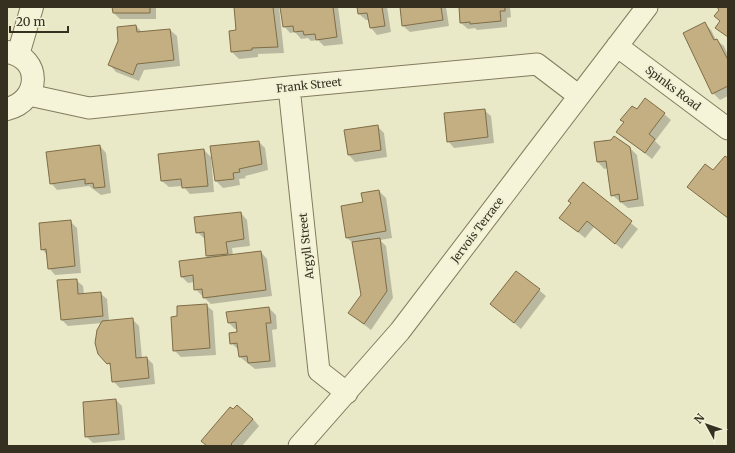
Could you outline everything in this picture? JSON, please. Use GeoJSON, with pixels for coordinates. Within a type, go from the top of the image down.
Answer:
{"type":"FeatureCollection","features":[{"type":"Feature","properties":{"kind":"street"},"geometry":{"type":"LineString","coordinates":[[7,108],[16,107],[23,102],[29,95],[33,86],[33,77],[25,60],[12,54],[32,7]]}},
{"type":"Feature","properties":{"kind":"street","name":"Jervois Terrace"},"geometry":{"type":"LineString","coordinates":[[299,446],[400,331],[647,7]]}},
{"type":"Feature","properties":{"kind":"street","name":"Spinks Road"},"geometry":{"type":"LineString","coordinates":[[617,46],[728,129]]}},
{"type":"Feature","properties":{"kind":"street","name":"Frank Street"},"geometry":{"type":"LineString","coordinates":[[29,95],[88,108],[289,87],[537,64],[579,96]]}},
{"type":"Feature","properties":{"kind":"street","name":"Argyll Street"},"geometry":{"type":"LineString","coordinates":[[289,87],[319,371],[347,393]]}},
{"type":"Feature","properties":{"kind":"building"},"geometry":{"type":"Polygon","coordinates":[[[112,7],[150,7],[150,13],[113,13],[112,7]]]}},
{"type":"Feature","properties":{"kind":"building"},"geometry":{"type":"Polygon","coordinates":[[[234,7],[273,7],[278,47],[252,48],[252,50],[231,52],[229,31],[236,30],[234,7]]]}},
{"type":"Feature","properties":{"kind":"building"},"geometry":{"type":"Polygon","coordinates":[[[280,7],[333,7],[337,37],[316,40],[315,34],[304,35],[303,31],[294,32],[293,26],[283,27],[280,7]]]}},
{"type":"Feature","properties":{"kind":"building"},"geometry":{"type":"Polygon","coordinates":[[[357,7],[382,7],[385,26],[370,28],[367,13],[358,14],[357,7]]]}},
{"type":"Feature","properties":{"kind":"building"},"geometry":{"type":"Polygon","coordinates":[[[400,7],[441,7],[443,20],[402,26],[400,7]]]}},
{"type":"Feature","properties":{"kind":"building"},"geometry":{"type":"Polygon","coordinates":[[[459,7],[505,7],[505,11],[500,11],[501,21],[470,24],[470,22],[460,23],[459,7]]]}},
{"type":"Feature","properties":{"kind":"building"},"geometry":{"type":"Polygon","coordinates":[[[717,7],[728,7],[728,37],[715,28],[720,21],[714,16],[719,10],[717,7]]]}},
{"type":"Feature","properties":{"kind":"building"},"geometry":{"type":"Polygon","coordinates":[[[705,22],[714,40],[717,39],[728,60],[728,86],[712,94],[683,33],[705,22]]]}},
{"type":"Feature","properties":{"kind":"building"},"geometry":{"type":"Polygon","coordinates":[[[136,25],[137,32],[170,29],[174,60],[137,64],[133,75],[108,65],[118,41],[117,27],[136,25]]]}},
{"type":"Feature","properties":{"kind":"building"},"geometry":{"type":"Polygon","coordinates":[[[645,98],[665,113],[649,134],[655,139],[645,153],[616,132],[624,122],[620,120],[632,106],[637,109],[645,98]]]}},
{"type":"Feature","properties":{"kind":"building"},"geometry":{"type":"Polygon","coordinates":[[[485,109],[488,137],[447,142],[444,113],[485,109]]]}},
{"type":"Feature","properties":{"kind":"building"},"geometry":{"type":"Polygon","coordinates":[[[378,125],[381,150],[348,155],[344,130],[378,125]]]}},
{"type":"Feature","properties":{"kind":"building"},"geometry":{"type":"Polygon","coordinates":[[[614,136],[630,147],[638,199],[620,202],[619,194],[611,196],[606,161],[597,162],[594,142],[611,140],[614,136]]]}},
{"type":"Feature","properties":{"kind":"building"},"geometry":{"type":"Polygon","coordinates":[[[259,141],[262,164],[239,169],[240,172],[233,173],[234,179],[215,181],[210,146],[259,141]]]}},
{"type":"Feature","properties":{"kind":"building"},"geometry":{"type":"Polygon","coordinates":[[[100,145],[105,187],[94,188],[93,183],[85,184],[85,179],[50,184],[46,152],[100,145]]]}},
{"type":"Feature","properties":{"kind":"building"},"geometry":{"type":"Polygon","coordinates":[[[204,149],[208,186],[182,188],[181,179],[161,181],[158,154],[204,149]]]}},
{"type":"Feature","properties":{"kind":"building"},"geometry":{"type":"Polygon","coordinates":[[[725,156],[728,158],[728,218],[687,187],[705,164],[713,170],[725,156]]]}},
{"type":"Feature","properties":{"kind":"building"},"geometry":{"type":"Polygon","coordinates":[[[583,182],[632,221],[615,244],[587,221],[578,232],[559,218],[571,203],[568,201],[583,182]]]}},
{"type":"Feature","properties":{"kind":"building"},"geometry":{"type":"Polygon","coordinates":[[[379,190],[386,231],[346,238],[341,206],[363,202],[361,193],[379,190]]]}},
{"type":"Feature","properties":{"kind":"building"},"geometry":{"type":"Polygon","coordinates":[[[241,212],[244,239],[226,242],[228,254],[206,256],[204,232],[196,233],[194,217],[241,212]]]}},
{"type":"Feature","properties":{"kind":"building"},"geometry":{"type":"Polygon","coordinates":[[[71,220],[75,266],[48,269],[46,249],[41,250],[39,223],[71,220]]]}},
{"type":"Feature","properties":{"kind":"building"},"geometry":{"type":"Polygon","coordinates":[[[380,238],[387,291],[364,324],[348,313],[361,295],[352,242],[380,238]]]}},
{"type":"Feature","properties":{"kind":"building"},"geometry":{"type":"Polygon","coordinates":[[[261,251],[266,290],[203,298],[202,289],[194,290],[193,275],[181,277],[179,261],[261,251]]]}},
{"type":"Feature","properties":{"kind":"building"},"geometry":{"type":"Polygon","coordinates":[[[516,271],[540,289],[514,323],[490,304],[516,271]]]}},
{"type":"Feature","properties":{"kind":"building"},"geometry":{"type":"Polygon","coordinates":[[[77,279],[78,294],[101,292],[103,316],[61,320],[57,280],[77,279]]]}},
{"type":"Feature","properties":{"kind":"building"},"geometry":{"type":"Polygon","coordinates":[[[207,304],[210,348],[173,351],[171,317],[177,316],[177,306],[207,304]]]}},
{"type":"Feature","properties":{"kind":"building"},"geometry":{"type":"Polygon","coordinates":[[[269,307],[271,323],[266,323],[270,361],[248,363],[247,356],[239,357],[237,343],[230,344],[229,333],[237,332],[236,322],[228,323],[226,312],[269,307]]]}},
{"type":"Feature","properties":{"kind":"building"},"geometry":{"type":"Polygon","coordinates":[[[133,318],[136,358],[147,357],[149,378],[112,382],[110,363],[107,364],[98,354],[95,343],[97,330],[102,321],[133,318]]]}},
{"type":"Feature","properties":{"kind":"building"},"geometry":{"type":"Polygon","coordinates":[[[116,399],[119,434],[85,437],[83,402],[116,399]]]}},
{"type":"Feature","properties":{"kind":"building"},"geometry":{"type":"Polygon","coordinates":[[[237,405],[253,419],[231,444],[233,446],[207,446],[201,441],[230,407],[233,409],[237,405]]]}}]}
